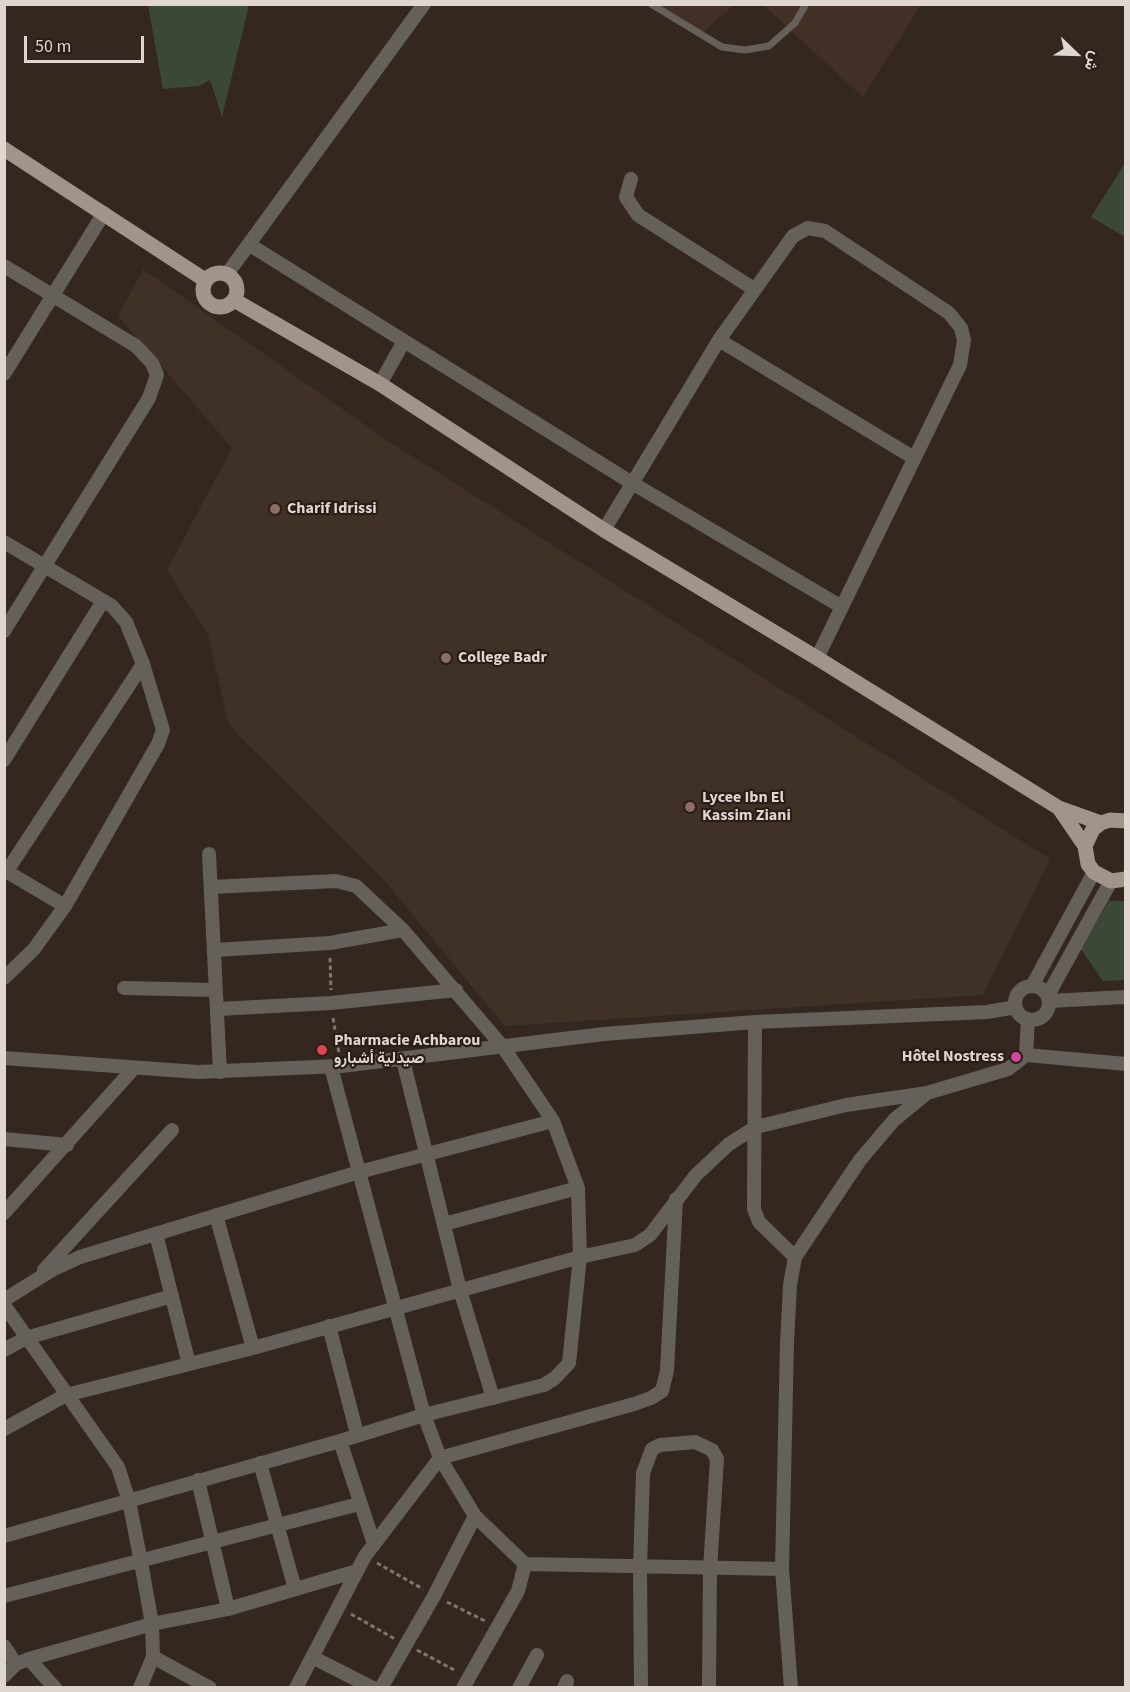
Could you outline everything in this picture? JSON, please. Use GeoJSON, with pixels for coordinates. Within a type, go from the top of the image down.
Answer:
{"type":"FeatureCollection","features":[{"type":"Feature","properties":{"kind":"main road"},"geometry":{"type":"LineString","coordinates":[[4,149],[205,280]]}},
{"type":"Feature","properties":{"kind":"main road"},"geometry":{"type":"LineString","coordinates":[[215,273],[227,274],[235,282],[234,300],[224,306],[212,306],[202,291],[205,280],[215,273]]}},
{"type":"Feature","properties":{"kind":"main road"},"geometry":{"type":"LineString","coordinates":[[234,300],[380,384],[604,530],[817,657],[1059,808],[1101,822]]}},
{"type":"Feature","properties":{"kind":"main road"},"geometry":{"type":"LineString","coordinates":[[1059,808],[1085,846],[1088,864],[1094,872],[1118,880]]}},
{"type":"Feature","properties":{"kind":"main road"},"geometry":{"type":"LineString","coordinates":[[1085,846],[1088,836],[1101,822],[1110,819],[1125,821]]}},
{"type":"Feature","properties":{"kind":"street"},"geometry":{"type":"LineString","coordinates":[[227,274],[424,4]]}},
{"type":"Feature","properties":{"kind":"street"},"geometry":{"type":"LineString","coordinates":[[631,179],[626,197],[638,215],[754,289]]}},
{"type":"Feature","properties":{"kind":"street"},"geometry":{"type":"LineString","coordinates":[[4,374],[104,213]]}},
{"type":"Feature","properties":{"kind":"street"},"geometry":{"type":"LineString","coordinates":[[604,530],[719,340],[793,236],[808,228],[825,231],[950,313],[961,328],[964,340],[960,365],[817,657]]}},
{"type":"Feature","properties":{"kind":"street"},"geometry":{"type":"LineString","coordinates":[[250,245],[632,483],[842,607]]}},
{"type":"Feature","properties":{"kind":"street"},"geometry":{"type":"LineString","coordinates":[[4,266],[136,346],[152,363],[157,375],[149,398],[4,631]]}},
{"type":"Feature","properties":{"kind":"street"},"geometry":{"type":"LineString","coordinates":[[719,340],[914,458]]}},
{"type":"Feature","properties":{"kind":"street"},"geometry":{"type":"LineString","coordinates":[[380,384],[404,342]]}},
{"type":"Feature","properties":{"kind":"street"},"geometry":{"type":"LineString","coordinates":[[4,542],[103,601],[126,622],[143,664],[162,730],[158,744],[65,906],[34,949],[4,978]]}},
{"type":"Feature","properties":{"kind":"street"},"geometry":{"type":"LineString","coordinates":[[4,760],[103,601]]}},
{"type":"Feature","properties":{"kind":"street"},"geometry":{"type":"LineString","coordinates":[[65,906],[6,871],[143,664]]}},
{"type":"Feature","properties":{"kind":"street"},"geometry":{"type":"LineString","coordinates":[[209,854],[220,1072]]}},
{"type":"Feature","properties":{"kind":"street"},"geometry":{"type":"LineString","coordinates":[[1032,986],[1094,872]]}},
{"type":"Feature","properties":{"kind":"street"},"geometry":{"type":"LineString","coordinates":[[1016,1007],[1028,1019],[1034,1019],[1045,1013],[1048,998],[1118,880]]}},
{"type":"Feature","properties":{"kind":"street"},"geometry":{"type":"LineString","coordinates":[[4,1536],[424,1415],[544,1384],[555,1378],[569,1363],[580,1257],[578,1188],[553,1121],[503,1047],[403,930],[365,892],[347,882],[211,888]]}},
{"type":"Feature","properties":{"kind":"street"},"geometry":{"type":"LineString","coordinates":[[215,950],[330,943],[403,930]]}},
{"type":"Feature","properties":{"kind":"street"},"geometry":{"type":"LineString","coordinates":[[1016,1007],[1021,990],[1032,986],[1038,987],[1048,998],[1125,997]]}},
{"type":"Feature","properties":{"kind":"street"},"geometry":{"type":"LineString","coordinates":[[124,988],[216,990]]}},
{"type":"Feature","properties":{"kind":"street"},"geometry":{"type":"LineString","coordinates":[[218,1009],[331,1003],[456,990]]}},
{"type":"Feature","properties":{"kind":"street"},"geometry":{"type":"LineString","coordinates":[[4,1058],[220,1072],[331,1067],[604,1034],[755,1022],[964,1013],[1016,1007]]}},
{"type":"Feature","properties":{"kind":"street"},"geometry":{"type":"LineString","coordinates":[[1026,1055],[1028,1019]]}},
{"type":"Feature","properties":{"kind":"street"},"geometry":{"type":"LineString","coordinates":[[755,1022],[756,1216],[795,1257]]}},
{"type":"Feature","properties":{"kind":"street"},"geometry":{"type":"LineString","coordinates":[[4,1429],[66,1395],[253,1348],[393,1307],[580,1257],[635,1245],[650,1235],[696,1175],[721,1152],[756,1126],[846,1105],[927,1093],[1008,1069],[1026,1055],[1125,1064]]}},
{"type":"Feature","properties":{"kind":"street"},"geometry":{"type":"LineString","coordinates":[[403,1060],[460,1290],[493,1398]]}},
{"type":"Feature","properties":{"kind":"street"},"geometry":{"type":"LineString","coordinates":[[331,1067],[393,1307],[424,1415],[440,1458],[475,1516],[525,1564],[782,1569]]}},
{"type":"Feature","properties":{"kind":"street"},"geometry":{"type":"LineString","coordinates":[[4,1213],[134,1068]]}},
{"type":"Feature","properties":{"kind":"street"},"geometry":{"type":"LineString","coordinates":[[791,1688],[782,1569],[787,1344],[790,1285],[795,1257],[860,1160],[894,1120],[927,1093]]}},
{"type":"Feature","properties":{"kind":"street"},"geometry":{"type":"LineString","coordinates":[[4,1300],[80,1257],[359,1172],[553,1121]]}},
{"type":"Feature","properties":{"kind":"street"},"geometry":{"type":"LineString","coordinates":[[36,1280],[172,1130]]}},
{"type":"Feature","properties":{"kind":"street"},"geometry":{"type":"LineString","coordinates":[[4,1139],[67,1145]]}},
{"type":"Feature","properties":{"kind":"street"},"geometry":{"type":"LineString","coordinates":[[444,1224],[578,1188]]}},
{"type":"Feature","properties":{"kind":"street"},"geometry":{"type":"LineString","coordinates":[[296,1688],[357,1571],[374,1544],[440,1458],[634,1404],[651,1398],[662,1390],[667,1371],[676,1199]]}},
{"type":"Feature","properties":{"kind":"street"},"geometry":{"type":"LineString","coordinates":[[216,1215],[253,1348]]}},
{"type":"Feature","properties":{"kind":"street"},"geometry":{"type":"LineString","coordinates":[[156,1234],[189,1364]]}},
{"type":"Feature","properties":{"kind":"street"},"geometry":{"type":"LineString","coordinates":[[4,1350],[26,1338],[172,1296]]}},
{"type":"Feature","properties":{"kind":"street"},"geometry":{"type":"LineString","coordinates":[[4,1305],[66,1395],[99,1436],[118,1467],[129,1501],[152,1624],[153,1657],[141,1688]]}},
{"type":"Feature","properties":{"kind":"street"},"geometry":{"type":"LineString","coordinates":[[328,1326],[357,1434]]}},
{"type":"Feature","properties":{"kind":"street"},"geometry":{"type":"LineString","coordinates":[[340,1441],[374,1544]]}},
{"type":"Feature","properties":{"kind":"street"},"geometry":{"type":"LineString","coordinates":[[641,1688],[640,1568],[643,1473],[647,1456],[652,1449],[660,1445],[695,1442],[712,1450],[717,1459],[710,1569],[709,1688]]}},
{"type":"Feature","properties":{"kind":"street"},"geometry":{"type":"LineString","coordinates":[[260,1463],[295,1589]]}},
{"type":"Feature","properties":{"kind":"street"},"geometry":{"type":"LineString","coordinates":[[198,1479],[228,1609]]}},
{"type":"Feature","properties":{"kind":"street"},"geometry":{"type":"LineString","coordinates":[[4,1596],[359,1504]]}},
{"type":"Feature","properties":{"kind":"street"},"geometry":{"type":"LineString","coordinates":[[381,1688],[434,1596],[475,1516]]}},
{"type":"Feature","properties":{"kind":"street"},"geometry":{"type":"LineString","coordinates":[[463,1688],[518,1591],[525,1564]]}},
{"type":"Feature","properties":{"kind":"street"},"geometry":{"type":"LineString","coordinates":[[4,1676],[23,1661],[152,1624],[228,1609],[357,1571]]}},
{"type":"Feature","properties":{"kind":"street"},"geometry":{"type":"LineString","coordinates":[[4,1646],[55,1688]]}},
{"type":"Feature","properties":{"kind":"street"},"geometry":{"type":"LineString","coordinates":[[519,1688],[537,1655]]}},
{"type":"Feature","properties":{"kind":"street"},"geometry":{"type":"LineString","coordinates":[[153,1657],[210,1688]]}},
{"type":"Feature","properties":{"kind":"street"},"geometry":{"type":"LineString","coordinates":[[312,1657],[373,1688]]}},
{"type":"Feature","properties":{"kind":"lane"},"geometry":{"type":"LineString","coordinates":[[651,4],[722,47],[745,50],[769,46],[795,23],[806,4]]}},
{"type":"Feature","properties":{"kind":"shaded area"},"geometry":{"type":"Polygon","coordinates":[[[657,5],[734,5],[703,32],[657,5]]]}},
{"type":"Feature","properties":{"kind":"shaded area"},"geometry":{"type":"Polygon","coordinates":[[[763,5],[921,5],[863,97],[763,5]]]}},
{"type":"Feature","properties":{"kind":"shaded area"},"geometry":{"type":"Polygon","coordinates":[[[143,269],[385,439],[1050,859],[983,995],[505,1026],[383,879],[240,737],[228,722],[208,635],[167,570],[232,448],[118,316],[143,269]]]}},
{"type":"Feature","properties":{"kind":"green space"},"geometry":{"type":"Polygon","coordinates":[[[148,5],[249,5],[222,117],[210,80],[199,86],[163,89],[148,5]]]}},
{"type":"Feature","properties":{"kind":"green space"},"geometry":{"type":"Polygon","coordinates":[[[1125,163],[1125,237],[1091,217],[1125,163]]]}},
{"type":"Feature","properties":{"kind":"green space"},"geometry":{"type":"Polygon","coordinates":[[[1109,901],[1125,901],[1125,980],[1103,981],[1081,949],[1109,901]]]}},
{"type":"Feature","properties":{"kind":"place","name":"Charif Idrissi"},"geometry":{"type":"Point","coordinates":[275,509]}},
{"type":"Feature","properties":{"kind":"place","name":"College Badr"},"geometry":{"type":"Point","coordinates":[446,658]}},
{"type":"Feature","properties":{"kind":"place","name":"Lycee Ibn El Kassim Ziani"},"geometry":{"type":"Point","coordinates":[690,807]}},
{"type":"Feature","properties":{"kind":"place","name":"Pharmacie Achbarou صيدلية أشبارو"},"geometry":{"type":"Point","coordinates":[322,1050]}},
{"type":"Feature","properties":{"kind":"place","name":"Hôtel Nostress"},"geometry":{"type":"Point","coordinates":[1016,1057]}}]}
